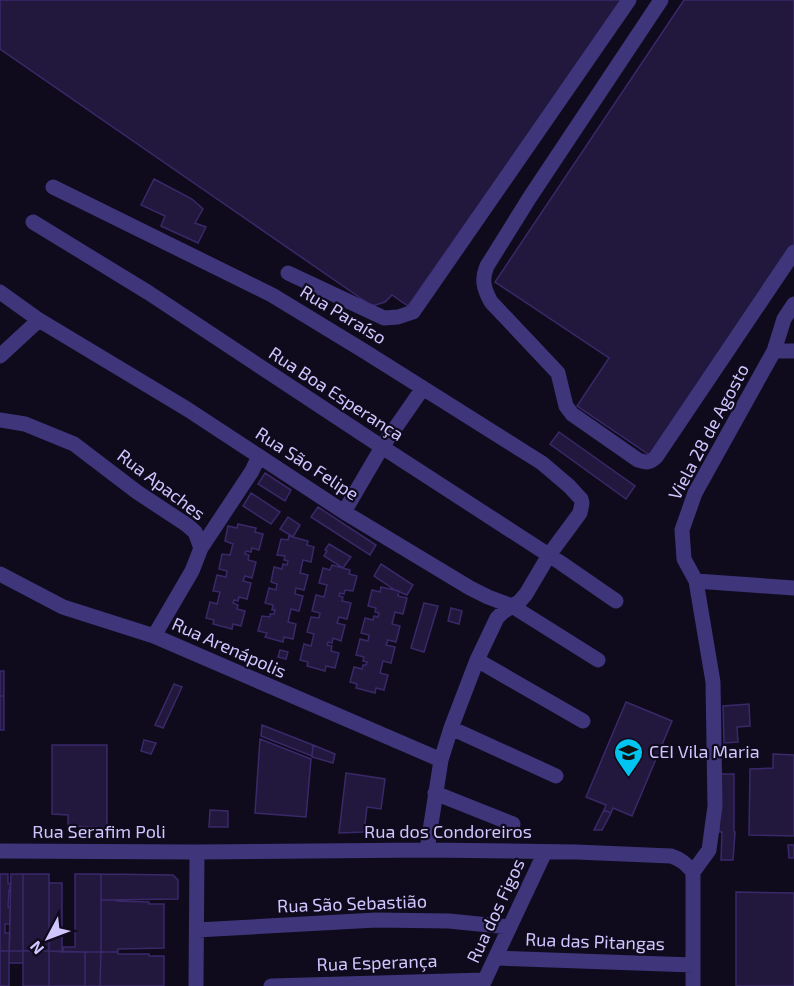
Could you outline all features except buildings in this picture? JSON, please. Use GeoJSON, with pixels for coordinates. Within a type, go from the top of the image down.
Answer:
{"type":"FeatureCollection","features":[{"type":"Feature","properties":{"kind":"street"},"geometry":{"type":"LineString","coordinates":[[288,273],[384,318],[398,317],[412,312],[629,0]]}},
{"type":"Feature","properties":{"kind":"street"},"geometry":{"type":"LineString","coordinates":[[661,0],[487,266],[483,275],[484,290],[491,302],[558,373],[566,406],[572,414],[638,460],[648,463],[656,457],[794,252]]}},
{"type":"Feature","properties":{"kind":"street","name":"Rua Paraíso"},"geometry":{"type":"LineString","coordinates":[[53,187],[272,295],[542,463],[579,496],[582,503],[580,513],[549,555]]}},
{"type":"Feature","properties":{"kind":"street","name":"Rua Boa Esperança"},"geometry":{"type":"LineString","coordinates":[[33,222],[149,293],[616,601]]}},
{"type":"Feature","properties":{"kind":"street","name":"Rua São Felipe"},"geometry":{"type":"LineString","coordinates":[[0,292],[39,320],[187,409],[344,512],[470,588],[512,606],[598,660]]}},
{"type":"Feature","properties":{"kind":"street","name":"Viela 28 de Agosto"},"geometry":{"type":"LineString","coordinates":[[693,872],[708,850],[715,806],[713,682],[696,581],[684,559],[682,530],[695,493],[774,351],[784,319],[794,304]]}},
{"type":"Feature","properties":{"kind":"street"},"geometry":{"type":"LineString","coordinates":[[0,356],[39,320]]}},
{"type":"Feature","properties":{"kind":"street"},"geometry":{"type":"LineString","coordinates":[[774,351],[794,351]]}},
{"type":"Feature","properties":{"kind":"street"},"geometry":{"type":"LineString","coordinates":[[344,512],[382,447],[423,388]]}},
{"type":"Feature","properties":{"kind":"street","name":"Rua Apaches"},"geometry":{"type":"LineString","coordinates":[[0,420],[25,424],[75,444],[137,492],[195,532],[201,548],[192,571],[154,636]]}},
{"type":"Feature","properties":{"kind":"street"},"geometry":{"type":"LineString","coordinates":[[201,548],[252,471],[259,456]]}},
{"type":"Feature","properties":{"kind":"street"},"geometry":{"type":"LineString","coordinates":[[427,850],[441,760],[450,728],[477,660],[497,618],[526,594],[549,555]]}},
{"type":"Feature","properties":{"kind":"street","name":"Rua Arenápolis"},"geometry":{"type":"LineString","coordinates":[[0,574],[63,607],[154,636],[441,760]]}},
{"type":"Feature","properties":{"kind":"street"},"geometry":{"type":"LineString","coordinates":[[696,581],[794,588]]}},
{"type":"Feature","properties":{"kind":"street"},"geometry":{"type":"LineString","coordinates":[[477,660],[583,721]]}},
{"type":"Feature","properties":{"kind":"street"},"geometry":{"type":"LineString","coordinates":[[450,728],[556,776]]}},
{"type":"Feature","properties":{"kind":"street"},"geometry":{"type":"LineString","coordinates":[[435,793],[513,824]]}},
{"type":"Feature","properties":{"kind":"street","name":"Rua dos Condoreiros"},"geometry":{"type":"LineString","coordinates":[[197,852],[427,850],[671,856],[686,863],[693,872]]}},
{"type":"Feature","properties":{"kind":"street","name":"Rua Serafim Poli"},"geometry":{"type":"LineString","coordinates":[[0,851],[197,852]]}},
{"type":"Feature","properties":{"kind":"street"},"geometry":{"type":"LineString","coordinates":[[196,986],[197,852]]}},
{"type":"Feature","properties":{"kind":"street","name":"Rua dos Figos"},"geometry":{"type":"LineString","coordinates":[[484,983],[545,852]]}},
{"type":"Feature","properties":{"kind":"street"},"geometry":{"type":"LineString","coordinates":[[693,872],[693,986]]}},
{"type":"Feature","properties":{"kind":"street","name":"Rua São Sebastião"},"geometry":{"type":"LineString","coordinates":[[196,930],[376,920],[449,921],[509,927]]}},
{"type":"Feature","properties":{"kind":"street","name":"Rua das Pitangas"},"geometry":{"type":"LineString","coordinates":[[495,958],[693,965]]}},
{"type":"Feature","properties":{"kind":"street","name":"Rua Esperança"},"geometry":{"type":"LineString","coordinates":[[271,986],[484,983]]}},
{"type":"Feature","properties":{"kind":"place","name":"CEI Vila Maria"},"geometry":{"type":"Point","coordinates":[628,778]}}]}
